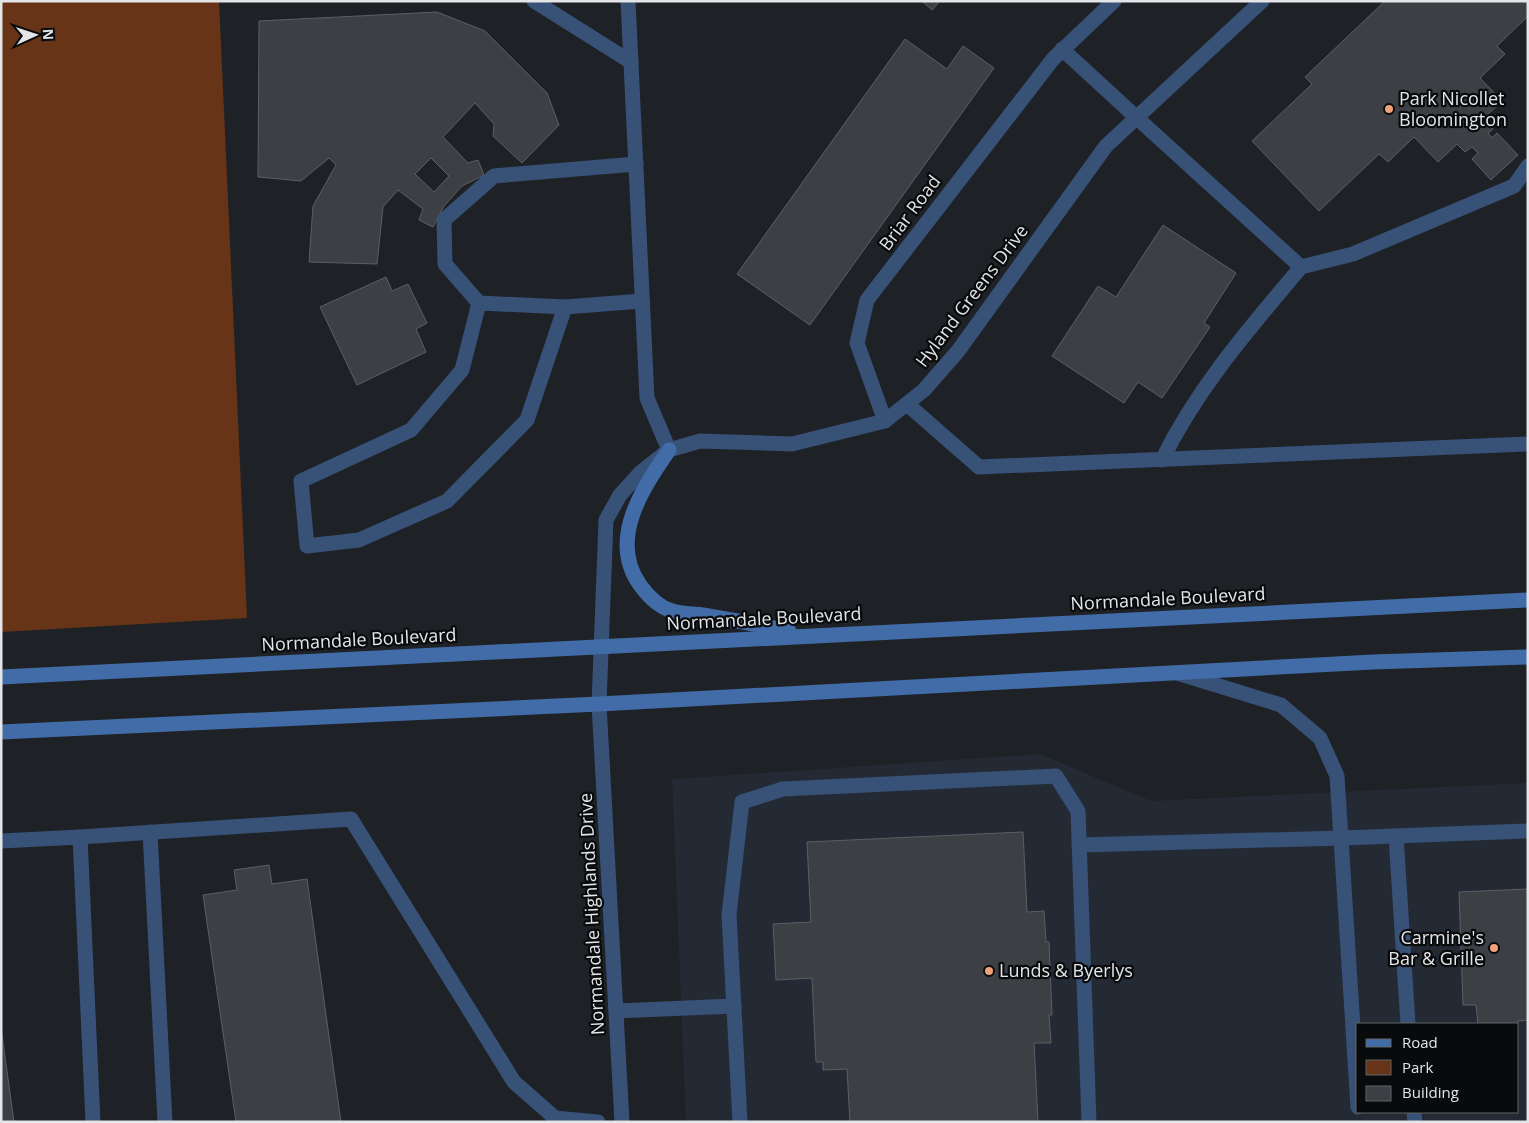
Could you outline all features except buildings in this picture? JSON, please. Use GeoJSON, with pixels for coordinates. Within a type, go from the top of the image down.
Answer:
{"type":"FeatureCollection","features":[{"type":"Feature","properties":{"kind":"main road"},"geometry":{"type":"LineString","coordinates":[[668,450],[643,487],[630,520],[627,550],[631,571],[641,586],[652,600],[672,611],[813,636]]}},
{"type":"Feature","properties":{"kind":"main road","name":"Normandale Boulevard"},"geometry":{"type":"LineString","coordinates":[[1,676],[1528,600]]}},
{"type":"Feature","properties":{"kind":"main road"},"geometry":{"type":"LineString","coordinates":[[1,732],[600,704],[1173,672],[1528,657]]}},
{"type":"Feature","properties":{"kind":"street"},"geometry":{"type":"LineString","coordinates":[[534,1],[631,62]]}},
{"type":"Feature","properties":{"kind":"street"},"geometry":{"type":"LineString","coordinates":[[628,1],[647,398],[668,450]]}},
{"type":"Feature","properties":{"kind":"street","name":"Briar Road"},"geometry":{"type":"LineString","coordinates":[[885,421],[857,343],[867,300],[1053,58],[1114,1]]}},
{"type":"Feature","properties":{"kind":"street","name":"Hyland Greens Drive"},"geometry":{"type":"LineString","coordinates":[[600,704],[606,520],[620,495],[640,473],[668,450],[700,441],[792,444],[885,421],[924,390],[958,352],[1088,168],[1106,146],[1262,1]]}},
{"type":"Feature","properties":{"kind":"street"},"geometry":{"type":"LineString","coordinates":[[1062,49],[1300,267]]}},
{"type":"Feature","properties":{"kind":"street"},"geometry":{"type":"LineString","coordinates":[[636,164],[494,176],[444,220],[445,264],[479,303],[565,306],[642,302]]}},
{"type":"Feature","properties":{"kind":"street"},"geometry":{"type":"LineString","coordinates":[[1162,460],[1181,422],[1232,348],[1300,267],[1353,254],[1514,186],[1528,166]]}},
{"type":"Feature","properties":{"kind":"street"},"geometry":{"type":"LineString","coordinates":[[479,303],[462,370],[411,430],[301,481],[307,546],[359,540],[447,501],[527,420],[565,306]]}},
{"type":"Feature","properties":{"kind":"street"},"geometry":{"type":"LineString","coordinates":[[907,404],[979,467],[1528,444]]}},
{"type":"Feature","properties":{"kind":"street"},"geometry":{"type":"LineString","coordinates":[[1173,672],[1281,704],[1320,738],[1337,776],[1356,1073]]}},
{"type":"Feature","properties":{"kind":"street","name":"Normandale Highlands Drive"},"geometry":{"type":"LineString","coordinates":[[600,704],[622,1122]]}},
{"type":"Feature","properties":{"kind":"street"},"geometry":{"type":"LineString","coordinates":[[740,1122],[729,915],[742,802],[783,789],[1056,776],[1078,812],[1089,1122]]}},
{"type":"Feature","properties":{"kind":"street"},"geometry":{"type":"LineString","coordinates":[[1,841],[351,818],[514,1082],[555,1118],[598,1122]]}},
{"type":"Feature","properties":{"kind":"street"},"geometry":{"type":"LineString","coordinates":[[1079,845],[1528,831]]}},
{"type":"Feature","properties":{"kind":"street"},"geometry":{"type":"LineString","coordinates":[[150,832],[165,1122]]}},
{"type":"Feature","properties":{"kind":"street"},"geometry":{"type":"LineString","coordinates":[[1396,836],[1408,1023]]}},
{"type":"Feature","properties":{"kind":"street"},"geometry":{"type":"LineString","coordinates":[[80,837],[93,1122]]}},
{"type":"Feature","properties":{"kind":"street"},"geometry":{"type":"LineString","coordinates":[[616,1011],[734,1006]]}},
{"type":"Feature","properties":{"kind":"shaded area"},"geometry":{"type":"Polygon","coordinates":[[[1040,754],[1151,801],[1528,783],[1528,1122],[686,1122],[672,779],[1040,754]]]}},
{"type":"Feature","properties":{"kind":"green space"},"geometry":{"type":"Polygon","coordinates":[[[1,1],[219,1],[247,618],[1,632],[1,1]]]}},
{"type":"Feature","properties":{"kind":"place","name":"Park Nicollet Bloomington"},"geometry":{"type":"Point","coordinates":[1389,109]}},
{"type":"Feature","properties":{"kind":"place","name":"Carmine's Bar & Grille"},"geometry":{"type":"Point","coordinates":[1494,948]}},
{"type":"Feature","properties":{"kind":"place","name":"Lunds & Byerlys"},"geometry":{"type":"Point","coordinates":[989,971]}}]}
